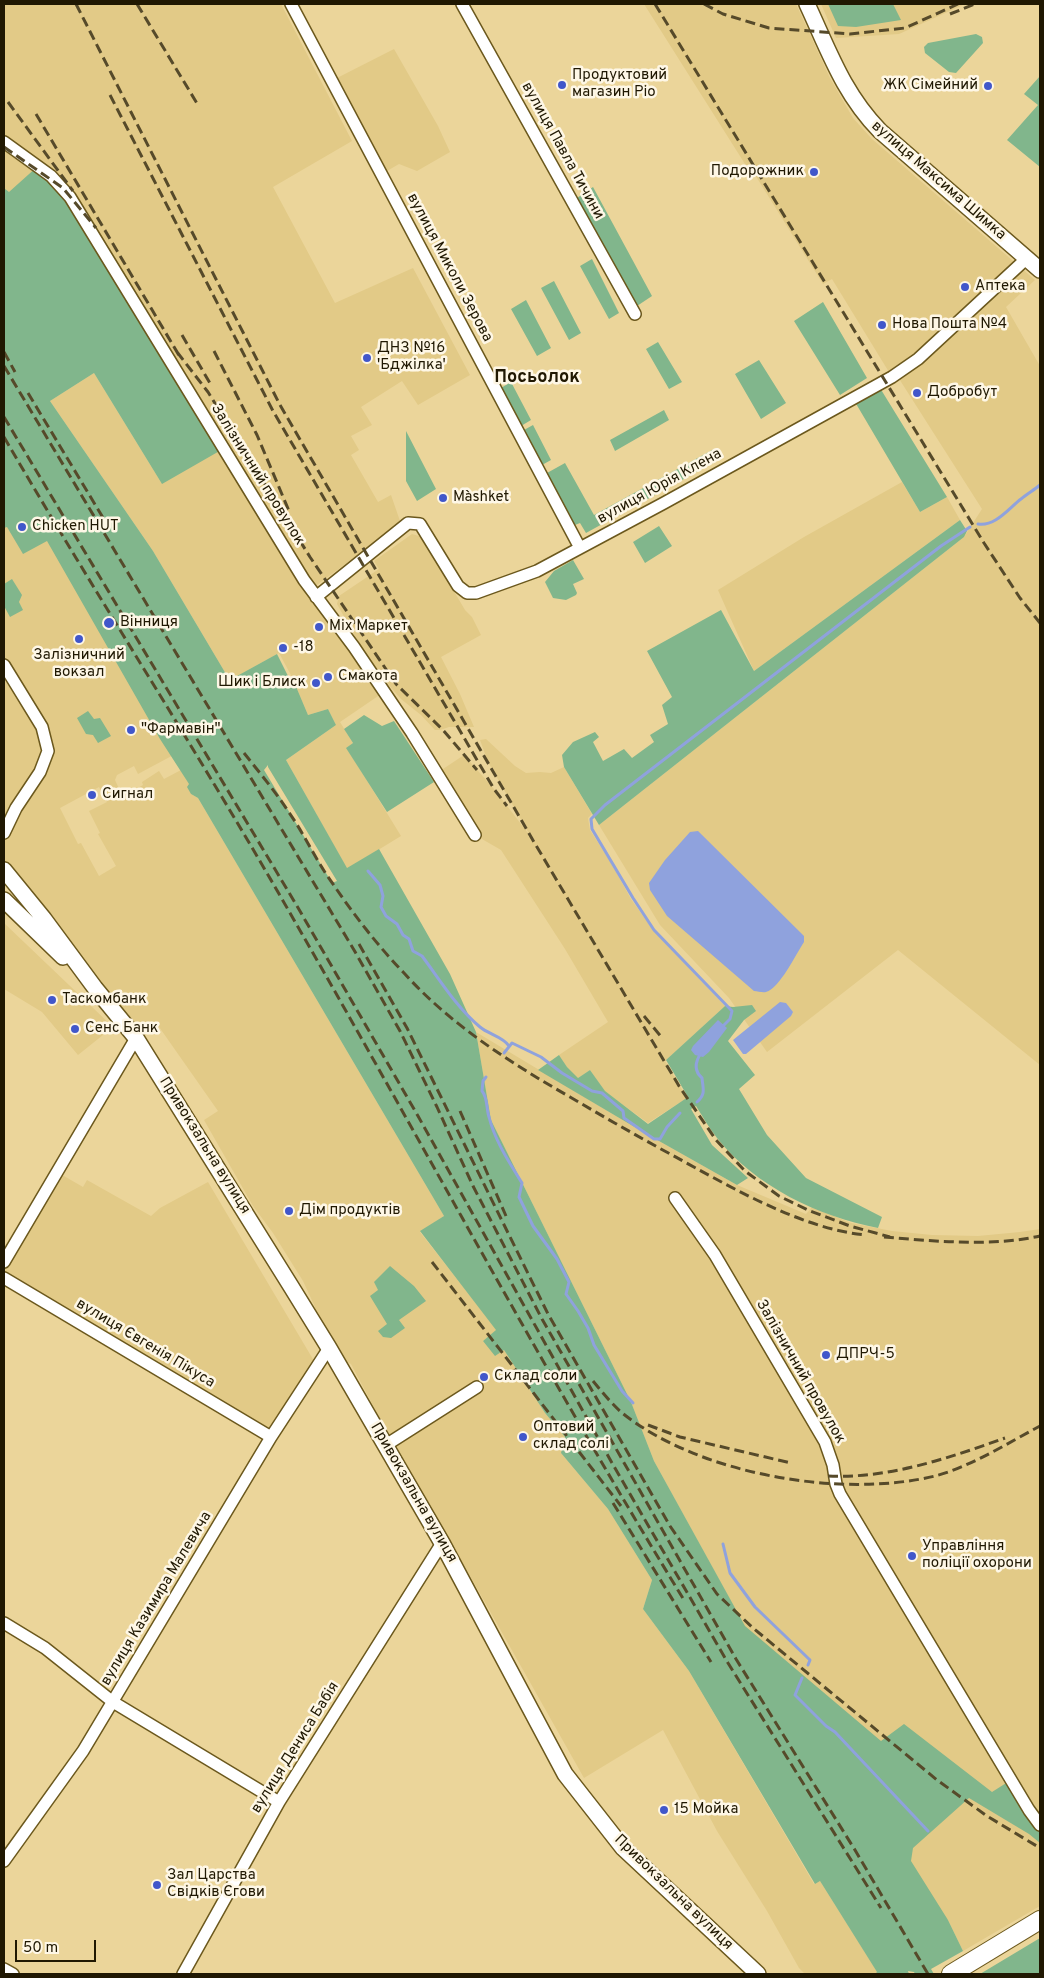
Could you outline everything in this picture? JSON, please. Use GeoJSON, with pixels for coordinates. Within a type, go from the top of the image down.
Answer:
{"type":"FeatureCollection","features":[{"type":"Feature","properties":{"kind":"main road","name":"вулиця Максима Шимка"},"geometry":{"type":"LineString","coordinates":[[807,4],[839,75],[862,113],[880,132],[1040,270]]}},
{"type":"Feature","properties":{"kind":"main road"},"geometry":{"type":"LineString","coordinates":[[4,870],[44,919],[95,988]]}},
{"type":"Feature","properties":{"kind":"main road"},"geometry":{"type":"LineString","coordinates":[[4,900],[95,988]]}},
{"type":"Feature","properties":{"kind":"main road","name":"Привокзальна вулиця"},"geometry":{"type":"LineString","coordinates":[[95,988],[136,1038],[329,1348],[442,1543],[565,1774],[624,1848],[758,1974]]}},
{"type":"Feature","properties":{"kind":"main road"},"geometry":{"type":"LineString","coordinates":[[952,1974],[1040,1920]]}},
{"type":"Feature","properties":{"kind":"street","name":"вулиця Миколи Зерова"},"geometry":{"type":"LineString","coordinates":[[291,4],[580,548]]}},
{"type":"Feature","properties":{"kind":"street","name":"вулиця Павла Тичини"},"geometry":{"type":"LineString","coordinates":[[462,4],[635,314]]}},
{"type":"Feature","properties":{"kind":"street","name":"Залізничний провулок"},"geometry":{"type":"LineString","coordinates":[[4,142],[51,176],[70,198],[299,572],[354,647],[412,733],[475,835]]}},
{"type":"Feature","properties":{"kind":"street","name":"вулиця Юрія Клена"},"geometry":{"type":"LineString","coordinates":[[316,597],[408,523],[420,524],[458,586],[467,593],[476,593],[537,571],[664,503],[892,376],[918,359],[1026,259]]}},
{"type":"Feature","properties":{"kind":"street"},"geometry":{"type":"LineString","coordinates":[[4,665],[42,728],[48,751],[40,772],[16,808],[4,833]]}},
{"type":"Feature","properties":{"kind":"street"},"geometry":{"type":"LineString","coordinates":[[4,1262],[136,1038]]}},
{"type":"Feature","properties":{"kind":"street","name":"Залізничний провулок"},"geometry":{"type":"LineString","coordinates":[[675,1198],[715,1255],[825,1442],[840,1494],[1028,1810],[1040,1825]]}},
{"type":"Feature","properties":{"kind":"street","name":"вулиця Євгенія Пікуса"},"geometry":{"type":"LineString","coordinates":[[4,1278],[271,1436]]}},
{"type":"Feature","properties":{"kind":"street","name":"вулиця Казимира Малевича"},"geometry":{"type":"LineString","coordinates":[[4,1861],[83,1751],[271,1436],[329,1348]]}},
{"type":"Feature","properties":{"kind":"street"},"geometry":{"type":"LineString","coordinates":[[386,1445],[477,1387]]}},
{"type":"Feature","properties":{"kind":"street","name":"вулиця Дениса Бабія"},"geometry":{"type":"LineString","coordinates":[[183,1974],[279,1802],[442,1543]]}},
{"type":"Feature","properties":{"kind":"street"},"geometry":{"type":"LineString","coordinates":[[4,1623],[45,1648],[113,1702],[279,1802]]}},
{"type":"Feature","properties":{"kind":"street"},"geometry":{"type":"LineString","coordinates":[[4,1969],[13,1974]]}},
{"type":"Feature","properties":{"kind":"shaded area"},"geometry":{"type":"Polygon","coordinates":[[[4,4],[281,4],[352,141],[273,187],[335,303],[413,268],[470,375],[418,405],[402,381],[361,407],[372,425],[351,436],[359,450],[351,455],[378,502],[391,495],[400,521],[397,526],[306,593],[310,600],[316,597],[384,692],[340,722],[353,743],[347,748],[401,836],[347,869],[286,760],[336,725],[328,709],[308,715],[292,677],[279,653],[237,676],[226,674],[153,551],[50,401],[94,373],[162,484],[9,192],[4,188],[4,4]]]}},
{"type":"Feature","properties":{"kind":"shaded area"},"geometry":{"type":"Polygon","coordinates":[[[644,4],[796,4],[830,78],[853,118],[872,139],[1035,280],[1006,307],[1040,366],[1040,1065],[898,950],[767,1052],[729,998],[660,925],[599,825],[964,537],[982,509],[896,374],[892,377],[832,279],[823,284],[752,170],[745,164],[644,4]]]}},
{"type":"Feature","properties":{"kind":"shaded area"},"geometry":{"type":"Polygon","coordinates":[[[821,4],[965,4],[899,34],[836,38],[821,4]]]}},
{"type":"Feature","properties":{"kind":"shaded area"},"geometry":{"type":"Polygon","coordinates":[[[394,49],[438,126],[450,152],[417,171],[399,164],[387,171],[337,78],[394,49]]]}},
{"type":"Feature","properties":{"kind":"shaded area"},"geometry":{"type":"Polygon","coordinates":[[[4,453],[179,752],[138,774],[134,766],[117,775],[115,780],[121,793],[143,785],[142,782],[159,771],[164,779],[181,770],[190,785],[191,794],[198,798],[444,1216],[420,1232],[497,1330],[483,1341],[504,1350],[545,1413],[565,1437],[561,1453],[608,1509],[652,1580],[643,1609],[689,1671],[814,1884],[820,1881],[878,1973],[805,1974],[799,1968],[767,1911],[717,1831],[663,1730],[584,1778],[430,1505],[397,1451],[351,1364],[345,1361],[312,1312],[315,1307],[303,1281],[273,1233],[253,1206],[204,1120],[218,1111],[157,1024],[136,1038],[4,882],[4,453]],[[99,787],[60,808],[78,844],[81,843],[99,876],[116,866],[98,834],[100,833],[89,811],[107,802],[99,787]]]}},
{"type":"Feature","properties":{"kind":"shaded area"},"geometry":{"type":"Polygon","coordinates":[[[902,482],[920,512],[947,497],[960,520],[754,671],[718,590],[804,537],[902,482]]]}},
{"type":"Feature","properties":{"kind":"shaded area"},"geometry":{"type":"Polygon","coordinates":[[[412,534],[422,537],[465,610],[472,617],[481,635],[441,657],[474,727],[449,727],[435,730],[421,715],[401,699],[381,676],[365,654],[337,604],[339,596],[379,569],[374,561],[412,534]]]}},
{"type":"Feature","properties":{"kind":"shaded area"},"geometry":{"type":"Polygon","coordinates":[[[486,739],[515,766],[526,773],[551,773],[564,767],[592,814],[588,818],[590,830],[631,899],[653,930],[725,1006],[665,1061],[687,1098],[648,1123],[604,1091],[590,1070],[575,1080],[559,1055],[608,1022],[565,949],[501,850],[475,835],[437,773],[464,755],[494,789],[531,837],[488,762],[480,740],[486,739]]]}},
{"type":"Feature","properties":{"kind":"shaded area"},"geometry":{"type":"Polygon","coordinates":[[[4,923],[113,1027],[78,1055],[42,1012],[4,989],[4,923]]]}},
{"type":"Feature","properties":{"kind":"shaded area"},"geometry":{"type":"Polygon","coordinates":[[[476,1032],[641,1131],[737,1185],[806,1214],[812,1207],[851,1223],[892,1231],[932,1235],[978,1236],[1040,1229],[1040,1906],[963,1951],[948,1920],[853,1824],[654,1461],[631,1402],[491,1120],[476,1032]]]}},
{"type":"Feature","properties":{"kind":"shaded area"},"geometry":{"type":"Polygon","coordinates":[[[57,1172],[83,1187],[87,1180],[151,1216],[160,1208],[208,1182],[317,1366],[271,1437],[4,1278],[4,1262],[57,1172]]]}},
{"type":"Feature","properties":{"kind":"green space"},"geometry":{"type":"Polygon","coordinates":[[[828,4],[893,4],[901,20],[856,27],[838,26],[828,4]]]}},
{"type":"Feature","properties":{"kind":"green space"},"geometry":{"type":"Polygon","coordinates":[[[976,34],[982,37],[983,43],[956,73],[949,72],[925,53],[924,47],[928,43],[976,34]]]}},
{"type":"Feature","properties":{"kind":"green space"},"geometry":{"type":"Polygon","coordinates":[[[1040,76],[1040,167],[1007,140],[1038,105],[1024,94],[1040,76]]]}},
{"type":"Feature","properties":{"kind":"green space"},"geometry":{"type":"Polygon","coordinates":[[[38,166],[53,178],[223,449],[162,484],[94,373],[50,401],[153,551],[226,674],[237,676],[277,654],[289,678],[292,677],[308,715],[328,709],[336,725],[286,760],[347,868],[379,849],[450,974],[476,1032],[491,1120],[631,1402],[654,1461],[745,1626],[881,1741],[904,1724],[992,1792],[1011,1780],[1040,1825],[1040,1843],[1029,1834],[969,1798],[913,1848],[911,1861],[948,1920],[963,1951],[931,1969],[934,1974],[915,1974],[908,1971],[909,1974],[875,1974],[877,1972],[820,1881],[815,1884],[689,1671],[643,1609],[652,1580],[608,1509],[561,1453],[565,1437],[545,1413],[504,1350],[495,1356],[483,1341],[496,1330],[420,1231],[444,1216],[198,798],[191,794],[187,787],[189,784],[160,739],[47,541],[23,554],[7,527],[4,528],[4,188],[9,192],[38,166]],[[268,765],[264,770],[332,883],[337,881],[268,765]]]}},
{"type":"Feature","properties":{"kind":"green space"},"geometry":{"type":"Polygon","coordinates":[[[593,187],[652,296],[637,306],[577,198],[593,187]]]}},
{"type":"Feature","properties":{"kind":"green space"},"geometry":{"type":"Polygon","coordinates":[[[592,259],[619,313],[609,319],[580,266],[592,259]]]}},
{"type":"Feature","properties":{"kind":"green space"},"geometry":{"type":"Polygon","coordinates":[[[554,281],[581,333],[569,340],[541,288],[554,281]]]}},
{"type":"Feature","properties":{"kind":"green space"},"geometry":{"type":"Polygon","coordinates":[[[526,300],[551,348],[537,356],[511,309],[526,300]]]}},
{"type":"Feature","properties":{"kind":"green space"},"geometry":{"type":"Polygon","coordinates":[[[823,302],[867,378],[840,395],[794,321],[823,302]]]}},
{"type":"Feature","properties":{"kind":"green space"},"geometry":{"type":"Polygon","coordinates":[[[658,342],[682,382],[669,389],[646,349],[658,342]]]}},
{"type":"Feature","properties":{"kind":"green space"},"geometry":{"type":"Polygon","coordinates":[[[759,360],[786,403],[761,419],[735,374],[759,360]]]}},
{"type":"Feature","properties":{"kind":"green space"},"geometry":{"type":"Polygon","coordinates":[[[511,382],[531,420],[521,426],[501,388],[511,382]]]}},
{"type":"Feature","properties":{"kind":"green space"},"geometry":{"type":"Polygon","coordinates":[[[880,388],[947,497],[920,512],[855,402],[880,388]]]}},
{"type":"Feature","properties":{"kind":"green space"},"geometry":{"type":"Polygon","coordinates":[[[664,410],[669,420],[615,451],[610,440],[664,410]]]}},
{"type":"Feature","properties":{"kind":"green space"},"geometry":{"type":"Polygon","coordinates":[[[533,425],[551,460],[542,465],[524,430],[533,425]]]}},
{"type":"Feature","properties":{"kind":"green space"},"geometry":{"type":"Polygon","coordinates":[[[406,431],[436,489],[417,501],[406,481],[406,431]]]}},
{"type":"Feature","properties":{"kind":"green space"},"geometry":{"type":"Polygon","coordinates":[[[714,449],[720,459],[586,533],[580,523],[575,525],[547,473],[565,463],[594,515],[714,449]]]}},
{"type":"Feature","properties":{"kind":"green space"},"geometry":{"type":"Polygon","coordinates":[[[960,520],[967,531],[964,537],[599,825],[564,767],[562,755],[573,742],[595,732],[599,737],[593,742],[603,761],[624,749],[632,758],[654,742],[650,735],[668,724],[662,705],[672,697],[647,651],[721,610],[754,671],[960,520]]]}},
{"type":"Feature","properties":{"kind":"green space"},"geometry":{"type":"Polygon","coordinates":[[[659,526],[672,546],[645,563],[633,542],[659,526]]]}},
{"type":"Feature","properties":{"kind":"green space"},"geometry":{"type":"Polygon","coordinates":[[[573,560],[584,579],[573,584],[576,595],[566,600],[553,598],[545,582],[554,571],[573,560]]]}},
{"type":"Feature","properties":{"kind":"green space"},"geometry":{"type":"Polygon","coordinates":[[[12,579],[22,595],[19,602],[23,610],[10,617],[4,606],[4,584],[12,579]]]}},
{"type":"Feature","properties":{"kind":"green space"},"geometry":{"type":"Polygon","coordinates":[[[88,711],[94,719],[100,718],[111,736],[98,743],[93,735],[86,734],[77,718],[88,711]]]}},
{"type":"Feature","properties":{"kind":"green space"},"geometry":{"type":"Polygon","coordinates":[[[364,715],[382,726],[394,721],[434,782],[387,812],[346,748],[353,743],[344,729],[364,715]]]}},
{"type":"Feature","properties":{"kind":"green space"},"geometry":{"type":"Polygon","coordinates":[[[752,1005],[756,1011],[744,1020],[728,1041],[755,1075],[739,1089],[767,1135],[806,1178],[882,1217],[878,1228],[833,1216],[790,1197],[769,1185],[733,1155],[714,1134],[696,1106],[691,1109],[712,1145],[748,1178],[737,1185],[538,1070],[559,1055],[578,1078],[590,1070],[605,1091],[648,1124],[688,1097],[666,1060],[725,1006],[752,1005]]]}},
{"type":"Feature","properties":{"kind":"green space"},"geometry":{"type":"Polygon","coordinates":[[[390,1266],[414,1286],[426,1301],[399,1320],[405,1328],[391,1338],[383,1337],[378,1331],[387,1324],[370,1296],[378,1290],[374,1282],[390,1266]]]}},
{"type":"Feature","properties":{"kind":"green space"},"geometry":{"type":"Polygon","coordinates":[[[1040,1938],[1040,1974],[980,1974],[1040,1938]]]}},
{"type":"Feature","properties":{"kind":"water"},"geometry":{"type":"Polygon","coordinates":[[[698,831],[804,936],[804,942],[787,970],[777,984],[766,992],[754,991],[667,916],[650,890],[649,883],[665,860],[690,832],[698,831]]]}},
{"type":"Feature","properties":{"kind":"water"},"geometry":{"type":"Polygon","coordinates":[[[780,1002],[786,1003],[793,1012],[791,1016],[746,1054],[743,1054],[733,1040],[780,1002]]]}},
{"type":"Feature","properties":{"kind":"water"},"geometry":{"type":"Polygon","coordinates":[[[718,1020],[727,1028],[709,1052],[703,1057],[695,1055],[691,1050],[693,1046],[718,1020]]]}},
{"type":"Feature","properties":{"kind":"waterway"},"geometry":{"type":"LineString","coordinates":[[978,524],[990,523],[996,520],[1040,485]]}},
{"type":"Feature","properties":{"kind":"waterway"},"geometry":{"type":"LineString","coordinates":[[722,1027],[730,1019],[732,1011],[654,930],[592,829],[591,819],[605,805],[941,546],[970,527]]}},
{"type":"Feature","properties":{"kind":"waterway"},"geometry":{"type":"LineString","coordinates":[[368,871],[380,885],[383,896],[381,907],[386,916],[397,924],[403,935],[409,939],[413,951],[422,956],[449,993],[472,1019],[483,1029],[503,1040],[509,1046]]}},
{"type":"Feature","properties":{"kind":"waterway"},"geometry":{"type":"LineString","coordinates":[[504,1053],[512,1043],[541,1057],[562,1073],[592,1091],[602,1093],[623,1111],[624,1118],[654,1139],[660,1139],[667,1127],[680,1113]]}},
{"type":"Feature","properties":{"kind":"waterway"},"geometry":{"type":"LineString","coordinates":[[697,1102],[702,1096],[703,1091],[702,1078],[696,1066],[701,1053]]}},
{"type":"Feature","properties":{"kind":"waterway"},"geometry":{"type":"LineString","coordinates":[[486,1077],[483,1081],[482,1091],[486,1100],[489,1117],[499,1143],[522,1183],[519,1197],[533,1226],[557,1259],[569,1282],[566,1294],[588,1328],[594,1345],[622,1391],[633,1403]]}},
{"type":"Feature","properties":{"kind":"waterway"},"geometry":{"type":"LineString","coordinates":[[723,1544],[730,1573],[755,1607],[810,1660],[808,1665]]}},
{"type":"Feature","properties":{"kind":"waterway"},"geometry":{"type":"LineString","coordinates":[[802,1678],[795,1695],[826,1726],[835,1732],[928,1831]]}},
{"type":"Feature","properties":{"kind":"railway"},"geometry":{"type":"LineString","coordinates":[[76,4],[280,405],[534,842],[679,1086],[716,1140],[745,1171],[779,1196],[810,1211],[850,1226],[890,1237]]}},
{"type":"Feature","properties":{"kind":"railway"},"geometry":{"type":"LineString","coordinates":[[137,4],[198,105]]}},
{"type":"Feature","properties":{"kind":"railway"},"geometry":{"type":"LineString","coordinates":[[655,4],[984,543],[1020,598],[1040,623]]}},
{"type":"Feature","properties":{"kind":"railway"},"geometry":{"type":"LineString","coordinates":[[704,4],[723,14],[769,28],[850,34],[905,28],[958,4]]}},
{"type":"Feature","properties":{"kind":"railway"},"geometry":{"type":"LineString","coordinates":[[950,14],[975,4]]}},
{"type":"Feature","properties":{"kind":"railway"},"geometry":{"type":"LineString","coordinates":[[110,95],[273,411],[494,789],[507,806]]}},
{"type":"Feature","properties":{"kind":"railway"},"geometry":{"type":"LineString","coordinates":[[8,102],[73,191]]}},
{"type":"Feature","properties":{"kind":"railway"},"geometry":{"type":"LineString","coordinates":[[36,114],[180,357]]}},
{"type":"Feature","properties":{"kind":"railway"},"geometry":{"type":"LineString","coordinates":[[4,147],[63,188],[96,228]]}},
{"type":"Feature","properties":{"kind":"railway"},"geometry":{"type":"LineString","coordinates":[[182,335],[211,385]]}},
{"type":"Feature","properties":{"kind":"railway"},"geometry":{"type":"LineString","coordinates":[[214,351],[257,435],[289,511]]}},
{"type":"Feature","properties":{"kind":"railway"},"geometry":{"type":"LineString","coordinates":[[4,352],[15,372]]}},
{"type":"Feature","properties":{"kind":"railway"},"geometry":{"type":"LineString","coordinates":[[177,352],[208,392],[310,557],[396,684],[443,730],[477,770]]}},
{"type":"Feature","properties":{"kind":"railway"},"geometry":{"type":"LineString","coordinates":[[4,366],[354,950],[400,1031],[473,1186],[542,1319],[736,1659],[855,1850],[928,1974]]}},
{"type":"Feature","properties":{"kind":"railway"},"geometry":{"type":"LineString","coordinates":[[28,393],[108,526]]}},
{"type":"Feature","properties":{"kind":"railway"},"geometry":{"type":"LineString","coordinates":[[4,417],[297,906],[418,1116],[612,1463],[728,1663],[881,1908]]}},
{"type":"Feature","properties":{"kind":"railway"},"geometry":{"type":"LineString","coordinates":[[4,437],[255,853],[533,1344],[684,1600]]}},
{"type":"Feature","properties":{"kind":"railway"},"geometry":{"type":"LineString","coordinates":[[244,753],[283,804],[327,875],[367,930],[394,963],[422,992],[461,1026],[547,1084],[717,1180],[791,1215],[841,1231],[866,1235]]}},
{"type":"Feature","properties":{"kind":"railway"},"geometry":{"type":"LineString","coordinates":[[359,944],[407,1028],[548,1314],[670,1526],[717,1594],[753,1628],[937,1780],[987,1816],[1040,1848]]}},
{"type":"Feature","properties":{"kind":"railway"},"geometry":{"type":"LineString","coordinates":[[644,1016],[663,1039]]}},
{"type":"Feature","properties":{"kind":"railway"},"geometry":{"type":"LineString","coordinates":[[460,1111],[506,1216]]}},
{"type":"Feature","properties":{"kind":"railway"},"geometry":{"type":"LineString","coordinates":[[884,1237],[982,1242],[1040,1236]]}},
{"type":"Feature","properties":{"kind":"railway"},"geometry":{"type":"LineString","coordinates":[[432,1262],[621,1506]]}},
{"type":"Feature","properties":{"kind":"railway"},"geometry":{"type":"LineString","coordinates":[[593,1381],[621,1412],[652,1433],[689,1451],[729,1466],[771,1476],[814,1482],[857,1484],[897,1482],[935,1476],[975,1461],[1040,1426]]}},
{"type":"Feature","properties":{"kind":"railway"},"geometry":{"type":"LineString","coordinates":[[648,1425],[680,1437],[791,1463]]}},
{"type":"Feature","properties":{"kind":"railway"},"geometry":{"type":"LineString","coordinates":[[828,1476],[851,1476],[896,1471],[940,1460],[1005,1438]]}},
{"type":"Feature","properties":{"kind":"railway"},"geometry":{"type":"LineString","coordinates":[[613,1503],[711,1662]]}},
{"type":"Feature","properties":{"kind":"place","name":"Продуктовий магазин Ріо"},"geometry":{"type":"Point","coordinates":[562,85]}},
{"type":"Feature","properties":{"kind":"place","name":"ЖК Сімейний"},"geometry":{"type":"Point","coordinates":[988,86]}},
{"type":"Feature","properties":{"kind":"place","name":"Подорожник"},"geometry":{"type":"Point","coordinates":[814,172]}},
{"type":"Feature","properties":{"kind":"place","name":"Аптека"},"geometry":{"type":"Point","coordinates":[965,287]}},
{"type":"Feature","properties":{"kind":"place","name":"Нова Пошта №4"},"geometry":{"type":"Point","coordinates":[882,325]}},
{"type":"Feature","properties":{"kind":"place","name":"ДНЗ №16 'Бджілка'"},"geometry":{"type":"Point","coordinates":[367,358]}},
{"type":"Feature","properties":{"kind":"place","name":"Добробут"},"geometry":{"type":"Point","coordinates":[917,393]}},
{"type":"Feature","properties":{"kind":"place","name":"Màshket"},"geometry":{"type":"Point","coordinates":[443,498]}},
{"type":"Feature","properties":{"kind":"place","name":"Chicken HUT"},"geometry":{"type":"Point","coordinates":[22,527]}},
{"type":"Feature","properties":{"kind":"place","name":"Вінниця"},"geometry":{"type":"Point","coordinates":[109,623]}},
{"type":"Feature","properties":{"kind":"place","name":"Mix Маркет"},"geometry":{"type":"Point","coordinates":[319,627]}},
{"type":"Feature","properties":{"kind":"place","name":"Залізничний вокзал"},"geometry":{"type":"Point","coordinates":[79,639]}},
{"type":"Feature","properties":{"kind":"place","name":"-18"},"geometry":{"type":"Point","coordinates":[283,648]}},
{"type":"Feature","properties":{"kind":"place","name":"Смакота"},"geometry":{"type":"Point","coordinates":[328,677]}},
{"type":"Feature","properties":{"kind":"place","name":"Шик і Блиск"},"geometry":{"type":"Point","coordinates":[316,683]}},
{"type":"Feature","properties":{"kind":"place","name":"\"Фармавін\""},"geometry":{"type":"Point","coordinates":[131,730]}},
{"type":"Feature","properties":{"kind":"place","name":"Сигнал"},"geometry":{"type":"Point","coordinates":[92,795]}},
{"type":"Feature","properties":{"kind":"place","name":"Таскомбанк"},"geometry":{"type":"Point","coordinates":[52,1000]}},
{"type":"Feature","properties":{"kind":"place","name":"Сенс Банк"},"geometry":{"type":"Point","coordinates":[75,1029]}},
{"type":"Feature","properties":{"kind":"place","name":"Дім продуктів"},"geometry":{"type":"Point","coordinates":[289,1211]}},
{"type":"Feature","properties":{"kind":"place","name":"ДПРЧ-5"},"geometry":{"type":"Point","coordinates":[826,1355]}},
{"type":"Feature","properties":{"kind":"place","name":"Склад соли"},"geometry":{"type":"Point","coordinates":[484,1377]}},
{"type":"Feature","properties":{"kind":"place","name":"Оптовий склад солі"},"geometry":{"type":"Point","coordinates":[523,1437]}},
{"type":"Feature","properties":{"kind":"place","name":"Управління поліції охорони"},"geometry":{"type":"Point","coordinates":[912,1556]}},
{"type":"Feature","properties":{"kind":"place","name":"15 Мойка"},"geometry":{"type":"Point","coordinates":[664,1810]}},
{"type":"Feature","properties":{"kind":"place","name":"Зал Царства Свідків Єгови"},"geometry":{"type":"Point","coordinates":[157,1885]}},
{"type":"Feature","properties":{"kind":"district","name":"Посьолок"},"geometry":{"type":"Point","coordinates":[537,378]}}]}
